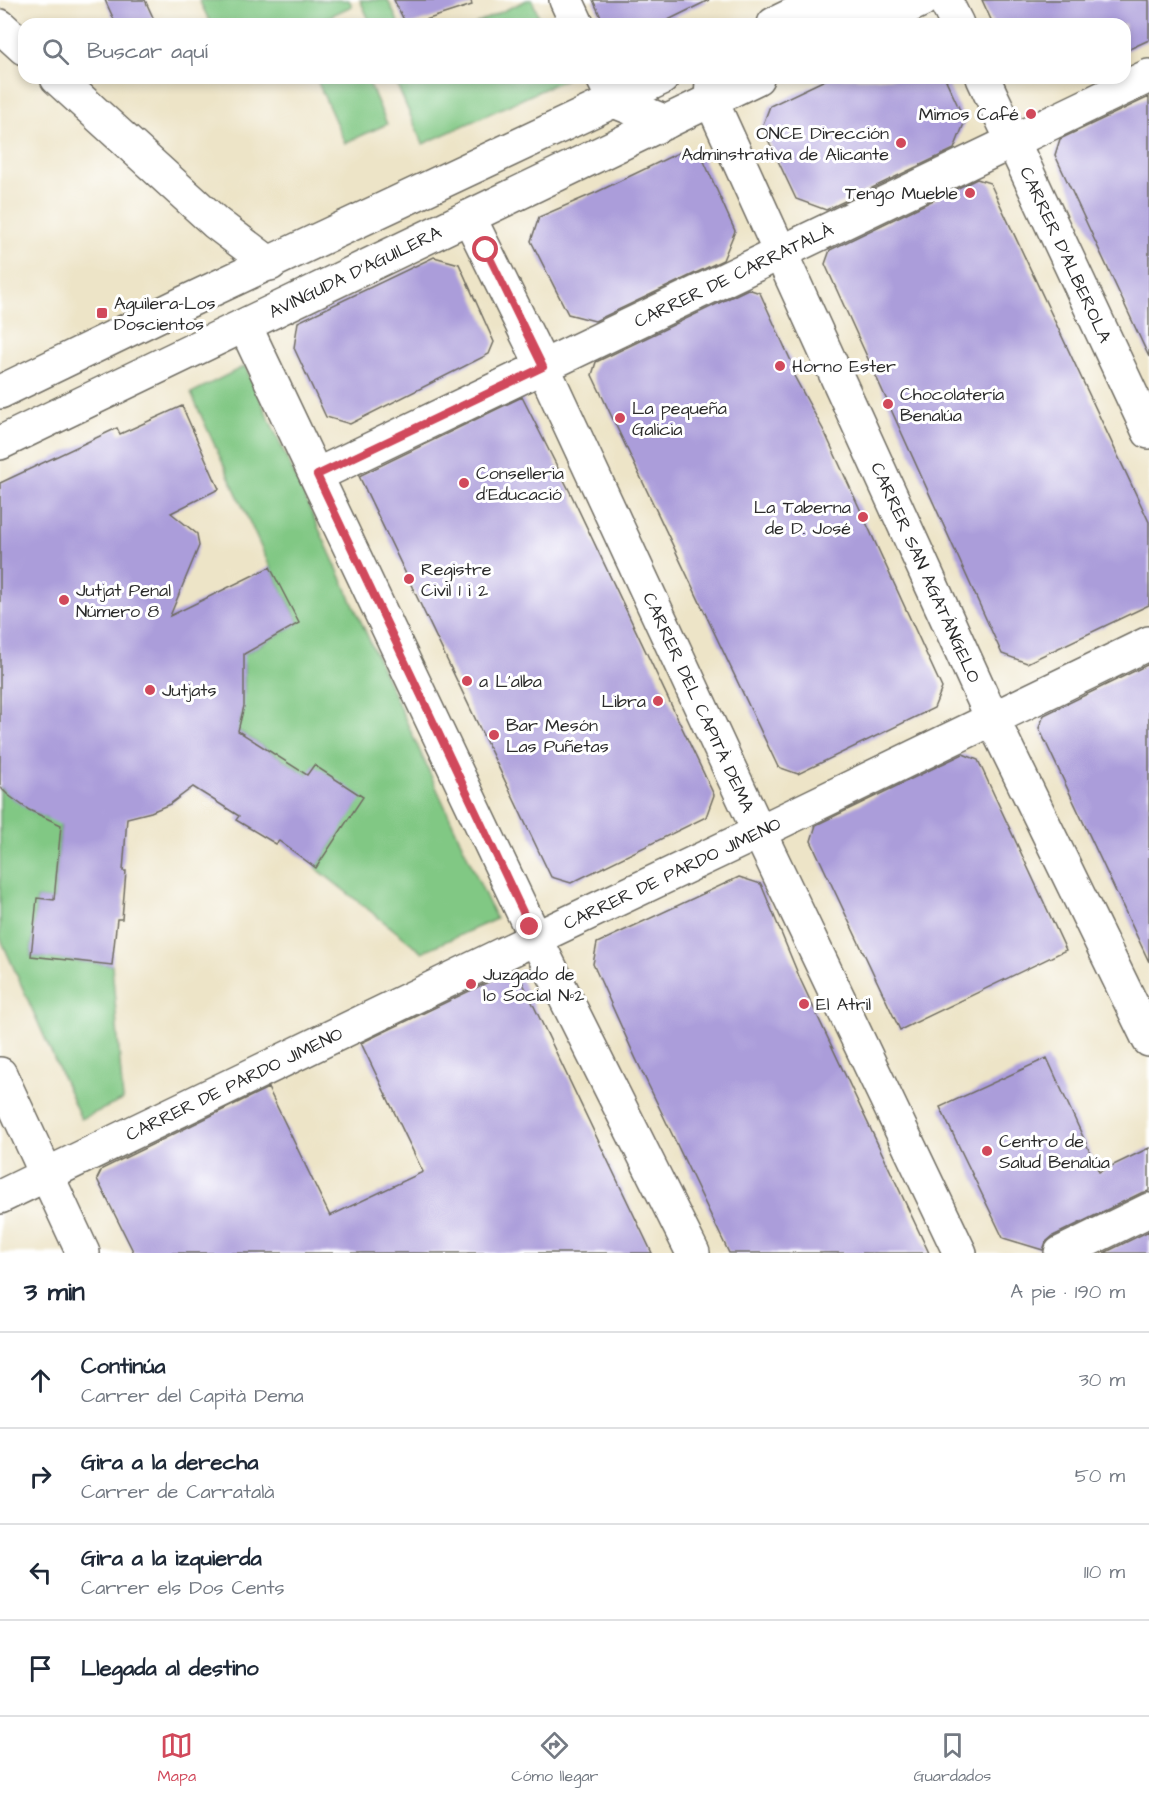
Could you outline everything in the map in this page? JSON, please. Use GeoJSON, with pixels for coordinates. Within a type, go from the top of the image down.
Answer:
{"type":"FeatureCollection","features":[{"type":"Feature","properties":{"kind":"street"},"geometry":{"type":"LineString","coordinates":[[566,0],[574,18]]}},
{"type":"Feature","properties":{"kind":"street"},"geometry":{"type":"LineString","coordinates":[[786,18],[823,0]]}},
{"type":"Feature","properties":{"kind":"street"},"geometry":{"type":"LineString","coordinates":[[834,18],[871,0]]}},
{"type":"Feature","properties":{"kind":"street"},"geometry":{"type":"LineString","coordinates":[[884,18],[922,0]]}},
{"type":"Feature","properties":{"kind":"street"},"geometry":{"type":"LineString","coordinates":[[945,0],[954,18]]}},
{"type":"Feature","properties":{"kind":"street"},"geometry":{"type":"LineString","coordinates":[[0,26],[18,42]]}},
{"type":"Feature","properties":{"kind":"street","name":"CARRER DE CARRATALÀ"},"geometry":{"type":"LineString","coordinates":[[317,475],[1149,76]]}},
{"type":"Feature","properties":{"kind":"street"},"geometry":{"type":"LineString","coordinates":[[64,84],[216,223],[270,264]]}},
{"type":"Feature","properties":{"kind":"street"},"geometry":{"type":"LineString","coordinates":[[0,392],[270,264],[608,89],[633,84]]}},
{"type":"Feature","properties":{"kind":"street","name":"AVINGUDA D'AGUILERA"},"geometry":{"type":"LineString","coordinates":[[0,443],[666,122],[713,89],[733,84]]}},
{"type":"Feature","properties":{"kind":"street","name":"CARRER D'ALBEROLA"},"geometry":{"type":"LineString","coordinates":[[986,84],[1149,432]]}},
{"type":"Feature","properties":{"kind":"street"},"geometry":{"type":"LineString","coordinates":[[608,89],[666,122]]}},
{"type":"Feature","properties":{"kind":"street","name":"CARRER SAN AGATÁNGELO"},"geometry":{"type":"LineString","coordinates":[[713,89],[780,254],[992,718],[1149,1040]]}},
{"type":"Feature","properties":{"kind":"street","name":"CARRER DEL CAPITÀ DEMA"},"geometry":{"type":"LineString","coordinates":[[469,217],[543,367],[759,832],[960,1253]]}},
{"type":"Feature","properties":{"kind":"street"},"geometry":{"type":"LineString","coordinates":[[245,326],[536,938],[693,1253]]}},
{"type":"Feature","properties":{"kind":"street","name":"CARRER DE PARDO JIMENO"},"geometry":{"type":"LineString","coordinates":[[0,1197],[1149,643]]}},
{"type":"Feature","properties":{"kind":"street"},"geometry":{"type":"LineString","coordinates":[[0,1074],[83,1253]]}},
{"type":"Feature","properties":{"kind":"street"},"geometry":{"type":"LineString","coordinates":[[1061,1253],[1149,1209]]}},
{"type":"Feature","properties":{"kind":"green space"},"geometry":{"type":"Polygon","coordinates":[[[199,0],[349,0],[352,6],[326,18],[208,18],[199,0]]]}},
{"type":"Feature","properties":{"kind":"green space"},"geometry":{"type":"Polygon","coordinates":[[[360,0],[388,0],[396,18],[368,18],[360,0]]]}},
{"type":"Feature","properties":{"kind":"green space"},"geometry":{"type":"Polygon","coordinates":[[[527,0],[532,0],[540,18],[488,18],[527,0]]]}},
{"type":"Feature","properties":{"kind":"green space"},"geometry":{"type":"Polygon","coordinates":[[[319,84],[370,84],[387,124],[345,143],[319,84]]]}},
{"type":"Feature","properties":{"kind":"green space"},"geometry":{"type":"Polygon","coordinates":[[[397,84],[555,84],[423,144],[397,84]]]}},
{"type":"Feature","properties":{"kind":"green space"},"geometry":{"type":"Polygon","coordinates":[[[245,366],[496,919],[422,952],[316,868],[362,797],[314,766],[307,775],[226,723],[240,723],[244,694],[244,664],[228,666],[228,663],[299,623],[270,567],[191,393],[245,366]]]}},
{"type":"Feature","properties":{"kind":"green space"},"geometry":{"type":"Polygon","coordinates":[[[0,787],[22,805],[48,819],[62,809],[54,900],[37,898],[31,956],[112,965],[123,1100],[81,1119],[0,937],[0,787]]]}},
{"type":"Feature","properties":{"kind":"building"},"geometry":{"type":"Polygon","coordinates":[[[105,0],[145,0],[153,18],[113,18],[105,0]]]}},
{"type":"Feature","properties":{"kind":"building"},"geometry":{"type":"Polygon","coordinates":[[[394,0],[471,0],[472,5],[432,18],[403,18],[394,0]]]}},
{"type":"Feature","properties":{"kind":"building"},"geometry":{"type":"Polygon","coordinates":[[[593,0],[709,0],[672,18],[601,18],[593,0]]]}},
{"type":"Feature","properties":{"kind":"building"},"geometry":{"type":"Polygon","coordinates":[[[982,0],[1149,0],[1149,40],[1131,48],[1131,18],[990,18],[982,0]]]}},
{"type":"Feature","properties":{"kind":"building","name":"ONCE Dirección Adminstrativa de Alicante"},"geometry":{"type":"Polygon","coordinates":[[[816,84],[948,84],[965,121],[954,149],[826,210],[796,199],[762,127],[770,106],[816,84]]]}},
{"type":"Feature","properties":{"kind":"building"},"geometry":{"type":"Polygon","coordinates":[[[1149,97],[1149,357],[1055,155],[1060,139],[1149,97]]]}},
{"type":"Feature","properties":{"kind":"building"},"geometry":{"type":"Polygon","coordinates":[[[680,152],[703,159],[735,231],[723,260],[595,321],[568,314],[531,241],[539,217],[680,152]]]}},
{"type":"Feature","properties":{"kind":"building"},"geometry":{"type":"Polygon","coordinates":[[[977,179],[990,183],[1149,522],[1149,605],[1027,663],[1002,654],[825,264],[830,250],[977,179]]]}},
{"type":"Feature","properties":{"kind":"building"},"geometry":{"type":"Polygon","coordinates":[[[434,257],[459,264],[494,342],[489,354],[350,424],[326,417],[294,348],[298,322],[434,257]]]}},
{"type":"Feature","properties":{"kind":"building"},"geometry":{"type":"Polygon","coordinates":[[[748,289],[760,293],[796,372],[793,374],[825,433],[942,688],[934,708],[798,774],[778,767],[592,375],[596,362],[748,289]]]}},
{"type":"Feature","properties":{"kind":"building"},"geometry":{"type":"Polygon","coordinates":[[[522,397],[571,494],[714,795],[706,817],[571,883],[551,877],[359,476],[522,397]]]}},
{"type":"Feature","properties":{"kind":"building","name":"Jutjats"},"geometry":{"type":"Polygon","coordinates":[[[182,406],[219,489],[171,513],[197,534],[199,546],[170,616],[270,567],[299,623],[244,654],[244,706],[238,731],[307,775],[314,765],[363,797],[316,868],[279,841],[276,844],[236,820],[239,816],[193,787],[170,804],[127,818],[122,919],[117,919],[112,965],[31,956],[37,898],[54,900],[61,825],[29,810],[0,787],[0,483],[117,428],[120,434],[182,406]]]}},
{"type":"Feature","properties":{"kind":"building"},"geometry":{"type":"Polygon","coordinates":[[[1149,664],[1149,962],[1039,728],[1044,715],[1149,664]]]}},
{"type":"Feature","properties":{"kind":"building"},"geometry":{"type":"Polygon","coordinates":[[[963,754],[978,760],[1066,950],[900,1030],[811,841],[816,825],[963,754]]]}},
{"type":"Feature","properties":{"kind":"building"},"geometry":{"type":"Polygon","coordinates":[[[739,877],[761,884],[801,981],[929,1253],[729,1253],[593,964],[597,943],[739,877]]]}},
{"type":"Feature","properties":{"kind":"building"},"geometry":{"type":"Polygon","coordinates":[[[507,973],[520,977],[652,1253],[134,1253],[97,1179],[102,1169],[268,1088],[330,1216],[423,1172],[361,1043],[507,973]]]}},
{"type":"Feature","properties":{"kind":"building","name":"Centro de Salud Benalúa"},"geometry":{"type":"Polygon","coordinates":[[[1047,1058],[1099,1172],[1149,1148],[1149,1191],[1053,1236],[1046,1242],[1043,1250],[1003,1238],[940,1107],[1047,1058]]]}},
{"type":"Feature","properties":{"kind":"building"},"geometry":{"type":"Polygon","coordinates":[[[1149,1231],[1149,1253],[1104,1253],[1149,1231]]]}},
{"type":"Feature","properties":{"kind":"place","name":"Mimos Café"},"geometry":{"type":"Point","coordinates":[1031,114]}},
{"type":"Feature","properties":{"kind":"place","name":"ONCE Dirección Adminstrativa de Alicante"},"geometry":{"type":"Point","coordinates":[901,143]}},
{"type":"Feature","properties":{"kind":"place","name":"Tengo Mueble"},"geometry":{"type":"Point","coordinates":[970,193]}},
{"type":"Feature","properties":{"kind":"place","name":"Aguilera-Los Doscientos"},"geometry":{"type":"Point","coordinates":[102,313]}},
{"type":"Feature","properties":{"kind":"place","name":"Horno Ester"},"geometry":{"type":"Point","coordinates":[780,366]}},
{"type":"Feature","properties":{"kind":"place","name":"Chocolatería Benalúa"},"geometry":{"type":"Point","coordinates":[888,404]}},
{"type":"Feature","properties":{"kind":"place","name":"La pequeña Galicia"},"geometry":{"type":"Point","coordinates":[620,418]}},
{"type":"Feature","properties":{"kind":"place","name":"Conselleria d'Educació"},"geometry":{"type":"Point","coordinates":[464,483]}},
{"type":"Feature","properties":{"kind":"place","name":"La Taberna de D. José"},"geometry":{"type":"Point","coordinates":[863,517]}},
{"type":"Feature","properties":{"kind":"place","name":"Registre Civil 1 i 2"},"geometry":{"type":"Point","coordinates":[409,579]}},
{"type":"Feature","properties":{"kind":"place","name":"Jutjat Penal Número 8"},"geometry":{"type":"Point","coordinates":[64,600]}},
{"type":"Feature","properties":{"kind":"place","name":"a L'alba"},"geometry":{"type":"Point","coordinates":[467,681]}},
{"type":"Feature","properties":{"kind":"place","name":"Jutjats"},"geometry":{"type":"Point","coordinates":[150,690]}},
{"type":"Feature","properties":{"kind":"place","name":"Libra"},"geometry":{"type":"Point","coordinates":[658,701]}},
{"type":"Feature","properties":{"kind":"place","name":"Bar Mesón Las Puñetas"},"geometry":{"type":"Point","coordinates":[494,735]}},
{"type":"Feature","properties":{"kind":"place","name":"Juzgado de lo Social Nº2"},"geometry":{"type":"Point","coordinates":[471,984]}},
{"type":"Feature","properties":{"kind":"place","name":"El Atril"},"geometry":{"type":"Point","coordinates":[804,1004]}},
{"type":"Feature","properties":{"kind":"place","name":"Centro de Salud Benalúa"},"geometry":{"type":"Point","coordinates":[987,1151]}},
{"type":"Feature","properties":{"kind":"route"},"geometry":{"type":"LineString","coordinates":[[486,250],[543,367],[317,475],[530,927]]}}]}
